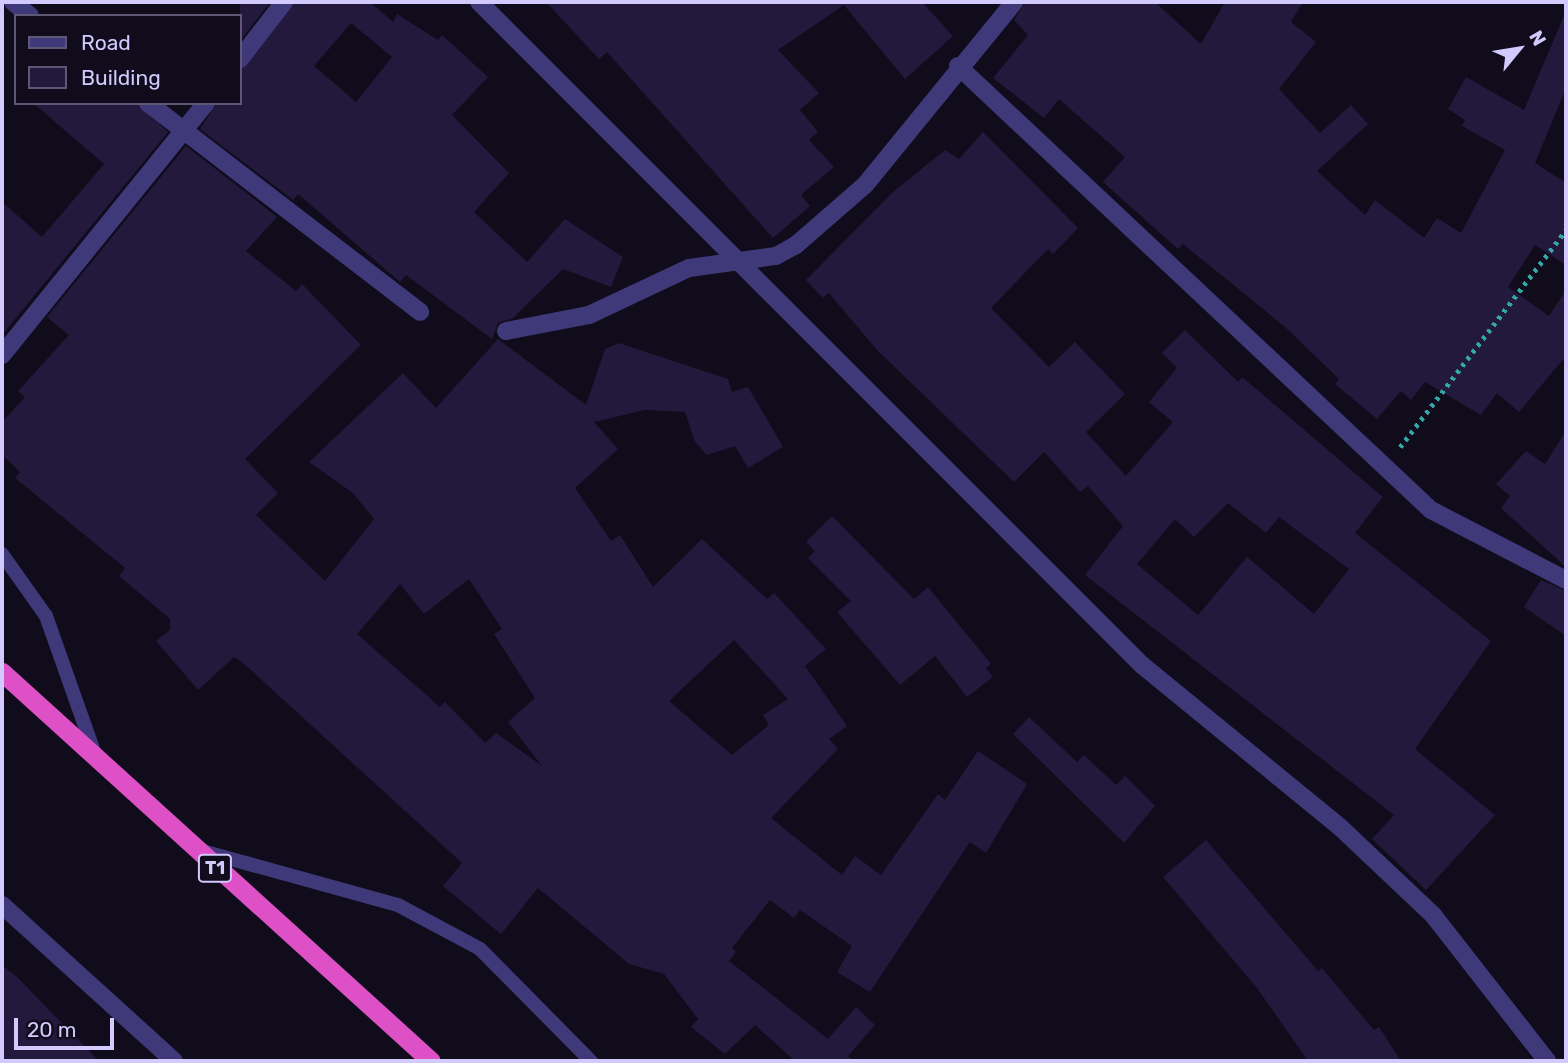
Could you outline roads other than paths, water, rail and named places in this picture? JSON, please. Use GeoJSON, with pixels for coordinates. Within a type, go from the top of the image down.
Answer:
{"type":"FeatureCollection","features":[{"type":"Feature","properties":{"kind":"highway","name":"T1"},"geometry":{"type":"LineString","coordinates":[[2,672],[194,849],[431,1061]]}},
{"type":"Feature","properties":{"kind":"street"},"geometry":{"type":"LineString","coordinates":[[13,2],[28,14]]}},
{"type":"Feature","properties":{"kind":"street"},"geometry":{"type":"LineString","coordinates":[[242,57],[284,2]]}},
{"type":"Feature","properties":{"kind":"street"},"geometry":{"type":"LineString","coordinates":[[479,2],[743,262],[871,401],[1142,665],[1341,828],[1433,915],[1547,1061]]}},
{"type":"Feature","properties":{"kind":"street"},"geometry":{"type":"LineString","coordinates":[[506,331],[589,316],[689,268],[776,256],[827,222],[865,184],[958,66],[1014,2]]}},
{"type":"Feature","properties":{"kind":"street"},"geometry":{"type":"LineString","coordinates":[[958,66],[1431,510],[1566,580]]}},
{"type":"Feature","properties":{"kind":"street"},"geometry":{"type":"LineString","coordinates":[[151,105],[187,130],[420,312]]}},
{"type":"Feature","properties":{"kind":"street"},"geometry":{"type":"LineString","coordinates":[[2,355],[205,105]]}},
{"type":"Feature","properties":{"kind":"street"},"geometry":{"type":"LineString","coordinates":[[2,905],[174,1061]]}},
{"type":"Feature","properties":{"kind":"lane"},"geometry":{"type":"LineString","coordinates":[[2,554],[46,616],[96,757]]}},
{"type":"Feature","properties":{"kind":"lane"},"geometry":{"type":"LineString","coordinates":[[194,849],[398,905],[480,949],[591,1061]]}}]}
